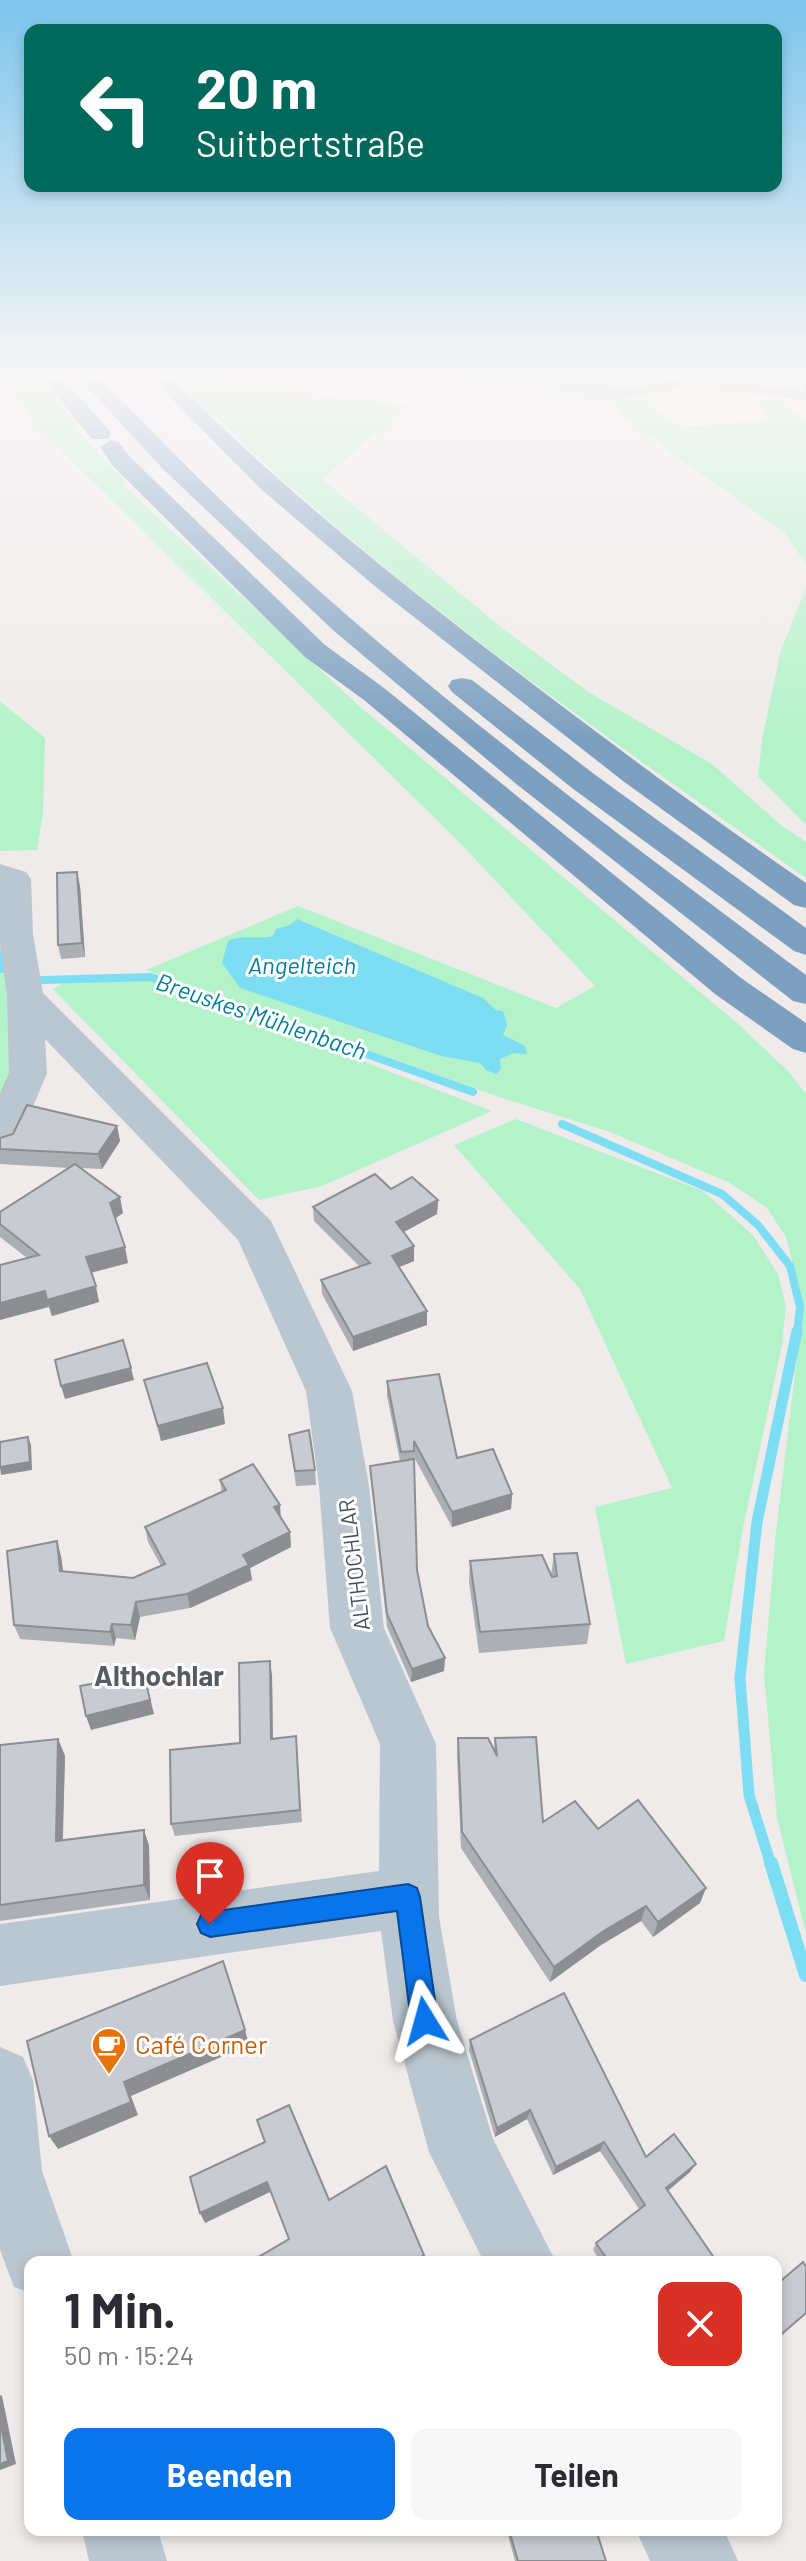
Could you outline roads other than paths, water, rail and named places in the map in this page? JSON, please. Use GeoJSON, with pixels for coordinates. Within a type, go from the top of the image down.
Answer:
{"type":"FeatureCollection","features":[{"type":"Feature","properties":{"kind":"highway"},"geometry":{"type":"LineString","coordinates":[[159,499],[315,651],[374,694],[728,986],[806,1059]]}},
{"type":"Feature","properties":{"kind":"highway"},"geometry":{"type":"LineString","coordinates":[[175,499],[291,592],[344,607]]}},
{"type":"Feature","properties":{"kind":"highway"},"geometry":{"type":"LineString","coordinates":[[206,499],[344,607]]}},
{"type":"Feature","properties":{"kind":"highway"},"geometry":{"type":"LineString","coordinates":[[239,499],[344,607],[402,676],[598,834],[806,993]]}},
{"type":"Feature","properties":{"kind":"highway"},"geometry":{"type":"LineString","coordinates":[[286,499],[363,565],[550,712],[730,846],[806,898]]}},
{"type":"Feature","properties":{"kind":"highway"},"geometry":{"type":"LineString","coordinates":[[435,665],[596,790],[806,944]]}},
{"type":"Feature","properties":{"kind":"highway"},"geometry":{"type":"LineString","coordinates":[[728,986],[806,1041]]}},
{"type":"Feature","properties":{"kind":"street"},"geometry":{"type":"LineString","coordinates":[[0,874],[14,879],[16,934],[25,996],[28,1073],[0,1138]]}},
{"type":"Feature","properties":{"kind":"street","name":"ALTHOCHLAR"},"geometry":{"type":"LineString","coordinates":[[25,996],[256,1232],[329,1391],[344,1486],[357,1628],[408,1744],[408,1897],[425,2021],[463,2152],[518,2256]]}},
{"type":"Feature","properties":{"kind":"street"},"geometry":{"type":"LineString","coordinates":[[0,1955],[408,1897]]}},
{"type":"Feature","properties":{"kind":"street"},"geometry":{"type":"LineString","coordinates":[[0,2080],[8,2171],[37,2256]]}},
{"type":"Feature","properties":{"kind":"street"},"geometry":{"type":"LineString","coordinates":[[122,2536],[128,2561]]}},
{"type":"Feature","properties":{"kind":"street"},"geometry":{"type":"LineString","coordinates":[[679,2536],[699,2561]]}},
{"type":"Feature","properties":{"kind":"water","name":"Angelteich"},"geometry":{"type":"Polygon","coordinates":[[[297,919],[483,998],[496,1010],[503,1011],[507,1025],[503,1035],[525,1046],[527,1054],[514,1053],[500,1059],[501,1069],[496,1074],[480,1063],[441,1056],[240,988],[222,963],[228,941],[273,936],[276,929],[290,925],[297,919]]]}},
{"type":"Feature","properties":{"kind":"waterway","name":"Breuskes Mühlenbach"},"geometry":{"type":"LineString","coordinates":[[0,955],[1,969]]}},
{"type":"Feature","properties":{"kind":"waterway","name":"Breuskes Mühlenbach"},"geometry":{"type":"LineString","coordinates":[[42,980],[151,977],[473,1092]]}},
{"type":"Feature","properties":{"kind":"waterway","name":"Breuskes Mühlenbach"},"geometry":{"type":"LineString","coordinates":[[562,1124],[722,1194],[758,1225],[790,1266],[800,1307],[797,1333]]}},
{"type":"Feature","properties":{"kind":"waterway","name":"Breuskes Mühlenbach"},"geometry":{"type":"LineString","coordinates":[[771,1865],[749,1795],[740,1678],[757,1522],[797,1331]]}},
{"type":"Feature","properties":{"kind":"waterway","name":"Breuskes Mühlenbach"},"geometry":{"type":"LineString","coordinates":[[771,1863],[806,1975]]}},
{"type":"Feature","properties":{"kind":"place","name":"Café Corner"},"geometry":{"type":"Point","coordinates":[109,2076]}},
{"type":"Feature","properties":{"kind":"district","name":"Althochlar"},"geometry":{"type":"Point","coordinates":[159,1676]}}]}
